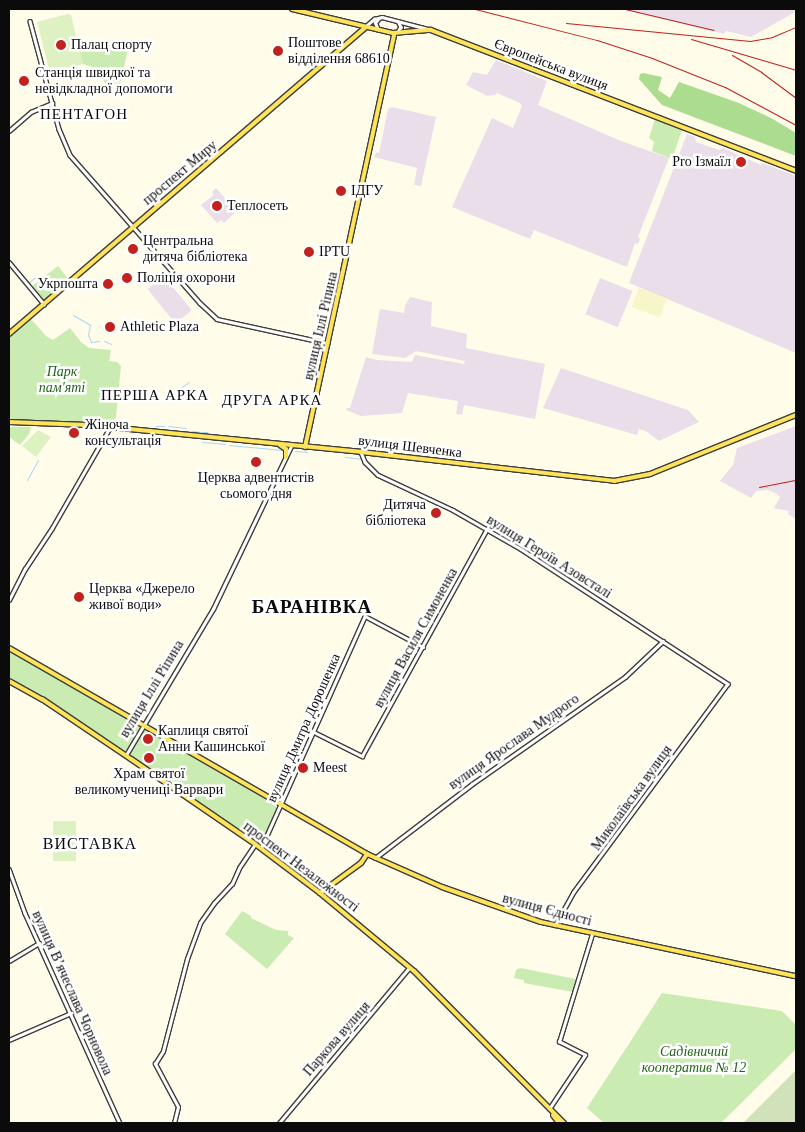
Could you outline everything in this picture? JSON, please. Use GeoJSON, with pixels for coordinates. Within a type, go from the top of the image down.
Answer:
{"type":"FeatureCollection","features":[{"type":"Feature","properties":{"kind":"main road","name":"Європейська вулиця"},"geometry":{"type":"LineString","coordinates":[[292,9],[381,31],[396,33],[431,30],[796,171]]}},
{"type":"Feature","properties":{"kind":"main road","name":"проспект Миру"},"geometry":{"type":"LineString","coordinates":[[9,334],[358,36],[364,28]]}},
{"type":"Feature","properties":{"kind":"main road","name":"вулиця Іллі Ріпина"},"geometry":{"type":"LineString","coordinates":[[306,447],[396,33]]}},
{"type":"Feature","properties":{"kind":"main road","name":"вулиця Шевченка"},"geometry":{"type":"LineString","coordinates":[[9,422],[62,423],[110,427],[361,452],[614,482],[650,474],[796,415]]}},
{"type":"Feature","properties":{"kind":"main road"},"geometry":{"type":"LineString","coordinates":[[308,434],[310,444],[319,448]]}},
{"type":"Feature","properties":{"kind":"main road"},"geometry":{"type":"LineString","coordinates":[[278,445],[286,450],[286,457]]}},
{"type":"Feature","properties":{"kind":"main road"},"geometry":{"type":"LineString","coordinates":[[9,648],[281,805]]}},
{"type":"Feature","properties":{"kind":"main road","name":"проспект Незалежності"},"geometry":{"type":"LineString","coordinates":[[9,681],[42,699],[261,848],[320,893],[409,968],[564,1123]]}},
{"type":"Feature","properties":{"kind":"main road","name":"вулиця Єдності"},"geometry":{"type":"LineString","coordinates":[[281,805],[375,858],[525,918],[592,934],[796,976]]}},
{"type":"Feature","properties":{"kind":"main road"},"geometry":{"type":"LineString","coordinates":[[320,893],[361,862],[367,854]]}},
{"type":"Feature","properties":{"kind":"main road","name":"проспект Незалежності"},"geometry":{"type":"LineString","coordinates":[[549,1108],[559,1123]]}},
{"type":"Feature","properties":{"kind":"street"},"geometry":{"type":"LineString","coordinates":[[381,17],[375,24],[381,31]]}},
{"type":"Feature","properties":{"kind":"street"},"geometry":{"type":"LineString","coordinates":[[364,28],[374,19],[381,17],[431,30]]}},
{"type":"Feature","properties":{"kind":"street"},"geometry":{"type":"LineString","coordinates":[[30,20],[59,129],[70,156],[214,317],[328,343]]}},
{"type":"Feature","properties":{"kind":"street"},"geometry":{"type":"LineString","coordinates":[[396,20],[401,25],[396,33]]}},
{"type":"Feature","properties":{"kind":"street"},"geometry":{"type":"LineString","coordinates":[[416,31],[417,26]]}},
{"type":"Feature","properties":{"kind":"street"},"geometry":{"type":"LineString","coordinates":[[9,131],[31,112],[52,103]]}},
{"type":"Feature","properties":{"kind":"street"},"geometry":{"type":"LineString","coordinates":[[9,262],[44,304]]}},
{"type":"Feature","properties":{"kind":"street"},"geometry":{"type":"LineString","coordinates":[[9,600],[25,568],[52,528],[110,427]]}},
{"type":"Feature","properties":{"kind":"street","name":"вулиця Іллі Ріпина"},"geometry":{"type":"LineString","coordinates":[[126,756],[213,609],[291,446]]}},
{"type":"Feature","properties":{"kind":"street","name":"вулиця Героїв Азовсталі"},"geometry":{"type":"LineString","coordinates":[[361,452],[363,459],[378,475],[488,529],[728,684]]}},
{"type":"Feature","properties":{"kind":"street","name":"вулиця Василя Симоненка"},"geometry":{"type":"LineString","coordinates":[[314,732],[362,756],[488,529]]}},
{"type":"Feature","properties":{"kind":"street","name":"вулиця Дмитра Дорошенка"},"geometry":{"type":"LineString","coordinates":[[261,848],[365,616],[423,647]]}},
{"type":"Feature","properties":{"kind":"street","name":"вулиця Ярослава Мудрого"},"geometry":{"type":"LineString","coordinates":[[375,858],[465,789],[625,677],[663,641]]}},
{"type":"Feature","properties":{"kind":"street","name":"Миколаївська вулиця"},"geometry":{"type":"LineString","coordinates":[[556,926],[574,892],[728,684]]}},
{"type":"Feature","properties":{"kind":"street"},"geometry":{"type":"LineString","coordinates":[[174,1123],[178,1107],[155,1064],[163,1051],[187,959],[199,926],[216,900],[232,884],[240,865],[255,844]]}},
{"type":"Feature","properties":{"kind":"street","name":"вулиця Вʼячеслава Чорновола"},"geometry":{"type":"LineString","coordinates":[[9,869],[17,894],[120,1123]]}},
{"type":"Feature","properties":{"kind":"street"},"geometry":{"type":"LineString","coordinates":[[549,1108],[585,1055],[559,1042],[592,934]]}},
{"type":"Feature","properties":{"kind":"street"},"geometry":{"type":"LineString","coordinates":[[9,961],[39,943]]}},
{"type":"Feature","properties":{"kind":"street","name":"Паркова вулиця"},"geometry":{"type":"LineString","coordinates":[[279,1123],[409,968]]}},
{"type":"Feature","properties":{"kind":"street"},"geometry":{"type":"LineString","coordinates":[[9,1040],[71,1012]]}},
{"type":"Feature","properties":{"kind":"shaded area"},"geometry":{"type":"Polygon","coordinates":[[[621,9],[793,9],[795,12],[751,37],[726,31],[724,34],[621,9]]]}},
{"type":"Feature","properties":{"kind":"shaded area"},"geometry":{"type":"Polygon","coordinates":[[[496,60],[547,81],[538,105],[621,141],[669,158],[638,237],[640,239],[638,244],[635,243],[627,267],[534,230],[530,239],[452,207],[492,118],[513,128],[522,106],[520,103],[497,93],[487,96],[466,85],[473,72],[487,75],[496,60]]]}},
{"type":"Feature","properties":{"kind":"shaded area"},"geometry":{"type":"Polygon","coordinates":[[[392,107],[436,117],[421,186],[414,185],[417,168],[374,157],[376,152],[379,153],[388,109],[392,107]]]}},
{"type":"Feature","properties":{"kind":"shaded area"},"geometry":{"type":"Polygon","coordinates":[[[687,134],[695,137],[696,142],[719,150],[723,148],[761,165],[762,163],[796,176],[796,353],[629,283],[687,134]]]}},
{"type":"Feature","properties":{"kind":"shaded area","name":"Теплосеть"},"geometry":{"type":"Polygon","coordinates":[[[216,188],[238,210],[224,223],[221,220],[217,223],[201,205],[214,195],[212,192],[216,188]]]}},
{"type":"Feature","properties":{"kind":"shaded area"},"geometry":{"type":"Polygon","coordinates":[[[164,276],[192,310],[175,323],[148,289],[164,276]]]}},
{"type":"Feature","properties":{"kind":"shaded area"},"geometry":{"type":"Polygon","coordinates":[[[600,278],[632,291],[618,327],[585,314],[600,278]]]}},
{"type":"Feature","properties":{"kind":"shaded area"},"geometry":{"type":"Polygon","coordinates":[[[410,297],[432,302],[431,326],[467,334],[466,348],[545,364],[535,419],[464,405],[462,415],[456,414],[458,401],[408,393],[402,413],[361,416],[346,410],[350,408],[366,357],[377,360],[412,362],[415,355],[464,364],[465,361],[416,351],[405,358],[372,354],[380,309],[404,313],[405,306],[410,297]]]}},
{"type":"Feature","properties":{"kind":"shaded area"},"geometry":{"type":"Polygon","coordinates":[[[561,368],[688,410],[699,422],[659,441],[646,431],[639,429],[637,435],[543,408],[561,368]]]}},
{"type":"Feature","properties":{"kind":"shaded area"},"geometry":{"type":"Polygon","coordinates":[[[796,426],[796,519],[788,514],[789,511],[774,508],[780,497],[777,494],[768,490],[756,491],[751,498],[720,481],[733,465],[737,448],[796,426]]]}},
{"type":"Feature","properties":{"kind":"green space","name":"Палац спорту"},"geometry":{"type":"Polygon","coordinates":[[[68,14],[71,15],[83,64],[50,73],[37,22],[68,14]]]}},
{"type":"Feature","properties":{"kind":"green space"},"geometry":{"type":"Polygon","coordinates":[[[120,41],[129,44],[120,85],[106,84],[92,67],[83,64],[77,42],[118,50],[120,41]]]}},
{"type":"Feature","properties":{"kind":"green space"},"geometry":{"type":"Polygon","coordinates":[[[640,74],[662,77],[658,90],[670,98],[679,82],[739,103],[771,118],[796,133],[796,156],[662,105],[639,79],[640,74]]]}},
{"type":"Feature","properties":{"kind":"green space"},"geometry":{"type":"Polygon","coordinates":[[[655,119],[682,130],[672,159],[652,151],[654,142],[649,138],[655,119]]]}},
{"type":"Feature","properties":{"kind":"green space"},"geometry":{"type":"Polygon","coordinates":[[[58,266],[69,280],[44,300],[33,286],[58,266]]]}},
{"type":"Feature","properties":{"kind":"green space"},"geometry":{"type":"Polygon","coordinates":[[[639,288],[667,299],[660,317],[632,307],[639,288]]]}},
{"type":"Feature","properties":{"kind":"green space","name":"Парк пам'яті"},"geometry":{"type":"Polygon","coordinates":[[[31,319],[46,336],[53,340],[70,328],[81,342],[89,348],[111,350],[109,361],[117,362],[121,366],[116,417],[112,424],[9,420],[9,338],[31,319]]]}},
{"type":"Feature","properties":{"kind":"green space"},"geometry":{"type":"Polygon","coordinates":[[[9,427],[31,427],[29,434],[20,445],[9,437],[9,427]]]}},
{"type":"Feature","properties":{"kind":"green space"},"geometry":{"type":"Polygon","coordinates":[[[38,430],[51,437],[36,457],[22,446],[38,430]]]}},
{"type":"Feature","properties":{"kind":"green space"},"geometry":{"type":"Polygon","coordinates":[[[9,650],[140,726],[127,750],[121,751],[43,697],[9,679],[9,650]]]}},
{"type":"Feature","properties":{"kind":"green space"},"geometry":{"type":"Polygon","coordinates":[[[144,729],[275,803],[277,810],[261,843],[257,844],[131,757],[130,751],[144,729]]]}},
{"type":"Feature","properties":{"kind":"green space"},"geometry":{"type":"Polygon","coordinates":[[[53,821],[76,821],[76,861],[53,861],[53,821]]]}},
{"type":"Feature","properties":{"kind":"green space"},"geometry":{"type":"Polygon","coordinates":[[[242,911],[251,916],[251,918],[276,930],[288,931],[288,935],[294,938],[267,969],[225,934],[242,911]]]}},
{"type":"Feature","properties":{"kind":"green space"},"geometry":{"type":"Polygon","coordinates":[[[520,968],[576,979],[573,992],[524,983],[524,980],[514,978],[516,970],[520,968]]]}},
{"type":"Feature","properties":{"kind":"green space","name":"Садівничий кооператив № 12"},"geometry":{"type":"Polygon","coordinates":[[[662,993],[782,1011],[796,1025],[796,1049],[721,1123],[604,1123],[587,1108],[662,993]]]}},
{"type":"Feature","properties":{"kind":"green space"},"geometry":{"type":"Polygon","coordinates":[[[796,1070],[796,1123],[743,1123],[796,1070]]]}},
{"type":"Feature","properties":{"kind":"waterway"},"geometry":{"type":"LineString","coordinates":[[28,283],[37,276]]}},
{"type":"Feature","properties":{"kind":"waterway"},"geometry":{"type":"LineString","coordinates":[[73,315],[90,325],[88,335],[91,342],[99,341]]}},
{"type":"Feature","properties":{"kind":"waterway"},"geometry":{"type":"LineString","coordinates":[[104,341],[111,344]]}},
{"type":"Feature","properties":{"kind":"waterway"},"geometry":{"type":"LineString","coordinates":[[179,389],[189,382]]}},
{"type":"Feature","properties":{"kind":"waterway"},"geometry":{"type":"LineString","coordinates":[[156,426],[164,426]]}},
{"type":"Feature","properties":{"kind":"waterway"},"geometry":{"type":"LineString","coordinates":[[168,426],[186,428]]}},
{"type":"Feature","properties":{"kind":"waterway"},"geometry":{"type":"LineString","coordinates":[[191,431],[201,432]]}},
{"type":"Feature","properties":{"kind":"waterway"},"geometry":{"type":"LineString","coordinates":[[202,432],[207,432]]}},
{"type":"Feature","properties":{"kind":"waterway"},"geometry":{"type":"LineString","coordinates":[[202,442],[225,444]]}},
{"type":"Feature","properties":{"kind":"waterway"},"geometry":{"type":"LineString","coordinates":[[229,445],[282,450]]}},
{"type":"Feature","properties":{"kind":"waterway"},"geometry":{"type":"LineString","coordinates":[[295,451],[307,452]]}},
{"type":"Feature","properties":{"kind":"waterway"},"geometry":{"type":"LineString","coordinates":[[345,457],[362,459]]}},
{"type":"Feature","properties":{"kind":"waterway"},"geometry":{"type":"LineString","coordinates":[[27,480],[38,460]]}},
{"type":"Feature","properties":{"kind":"railway"},"geometry":{"type":"LineString","coordinates":[[475,9],[597,40],[652,58],[725,87],[796,125]]}},
{"type":"Feature","properties":{"kind":"railway"},"geometry":{"type":"LineString","coordinates":[[513,9],[549,9]]}},
{"type":"Feature","properties":{"kind":"railway"},"geometry":{"type":"LineString","coordinates":[[625,9],[714,30]]}},
{"type":"Feature","properties":{"kind":"railway"},"geometry":{"type":"LineString","coordinates":[[566,23],[750,41],[772,37],[796,27]]}},
{"type":"Feature","properties":{"kind":"railway"},"geometry":{"type":"LineString","coordinates":[[691,39],[796,70]]}},
{"type":"Feature","properties":{"kind":"railway"},"geometry":{"type":"LineString","coordinates":[[732,55],[761,72],[796,98]]}},
{"type":"Feature","properties":{"kind":"railway"},"geometry":{"type":"LineString","coordinates":[[759,487],[796,480]]}},
{"type":"Feature","properties":{"kind":"place","name":"Палац спорту"},"geometry":{"type":"Point","coordinates":[61,45]}},
{"type":"Feature","properties":{"kind":"place","name":"Поштове відділення 68610"},"geometry":{"type":"Point","coordinates":[278,51]}},
{"type":"Feature","properties":{"kind":"place","name":"Станція швидкої та невідкладної допомоги"},"geometry":{"type":"Point","coordinates":[24,81]}},
{"type":"Feature","properties":{"kind":"place","name":"Pro Ізмаїл"},"geometry":{"type":"Point","coordinates":[741,162]}},
{"type":"Feature","properties":{"kind":"place","name":"ІДГУ"},"geometry":{"type":"Point","coordinates":[341,191]}},
{"type":"Feature","properties":{"kind":"place","name":"Теплосеть"},"geometry":{"type":"Point","coordinates":[217,206]}},
{"type":"Feature","properties":{"kind":"place","name":"Центральна дитяча бібліотека"},"geometry":{"type":"Point","coordinates":[133,249]}},
{"type":"Feature","properties":{"kind":"place","name":"IPTU"},"geometry":{"type":"Point","coordinates":[309,252]}},
{"type":"Feature","properties":{"kind":"place","name":"Поліція охорони"},"geometry":{"type":"Point","coordinates":[127,278]}},
{"type":"Feature","properties":{"kind":"place","name":"Укрпошта"},"geometry":{"type":"Point","coordinates":[108,284]}},
{"type":"Feature","properties":{"kind":"place","name":"Athletic Plaza"},"geometry":{"type":"Point","coordinates":[110,327]}},
{"type":"Feature","properties":{"kind":"place","name":"Жіноча консультація"},"geometry":{"type":"Point","coordinates":[74,433]}},
{"type":"Feature","properties":{"kind":"place","name":"Церква адвентистів сьомого дня"},"geometry":{"type":"Point","coordinates":[256,462]}},
{"type":"Feature","properties":{"kind":"place","name":"Дитяча бібліотека"},"geometry":{"type":"Point","coordinates":[436,513]}},
{"type":"Feature","properties":{"kind":"place","name":"Церква «Джерело живої води»"},"geometry":{"type":"Point","coordinates":[79,597]}},
{"type":"Feature","properties":{"kind":"place","name":"Каплиця cвятої Анни Кашинської"},"geometry":{"type":"Point","coordinates":[148,739]}},
{"type":"Feature","properties":{"kind":"place","name":"Храм святої великомучениці Варвари"},"geometry":{"type":"Point","coordinates":[149,758]}},
{"type":"Feature","properties":{"kind":"place","name":"Meest"},"geometry":{"type":"Point","coordinates":[303,768]}},
{"type":"Feature","properties":{"kind":"district","name":"ПЕНТАГОН"},"geometry":{"type":"Point","coordinates":[84,115]}},
{"type":"Feature","properties":{"kind":"district","name":"ПЕРША АРКА"},"geometry":{"type":"Point","coordinates":[155,396]}},
{"type":"Feature","properties":{"kind":"district","name":"ДРУГА АРКА"},"geometry":{"type":"Point","coordinates":[272,401]}},
{"type":"Feature","properties":{"kind":"district","name":"БАРАНІВКА"},"geometry":{"type":"Point","coordinates":[312,607]}},
{"type":"Feature","properties":{"kind":"district","name":"ВИСТАВКА"},"geometry":{"type":"Point","coordinates":[90,844]}}]}
